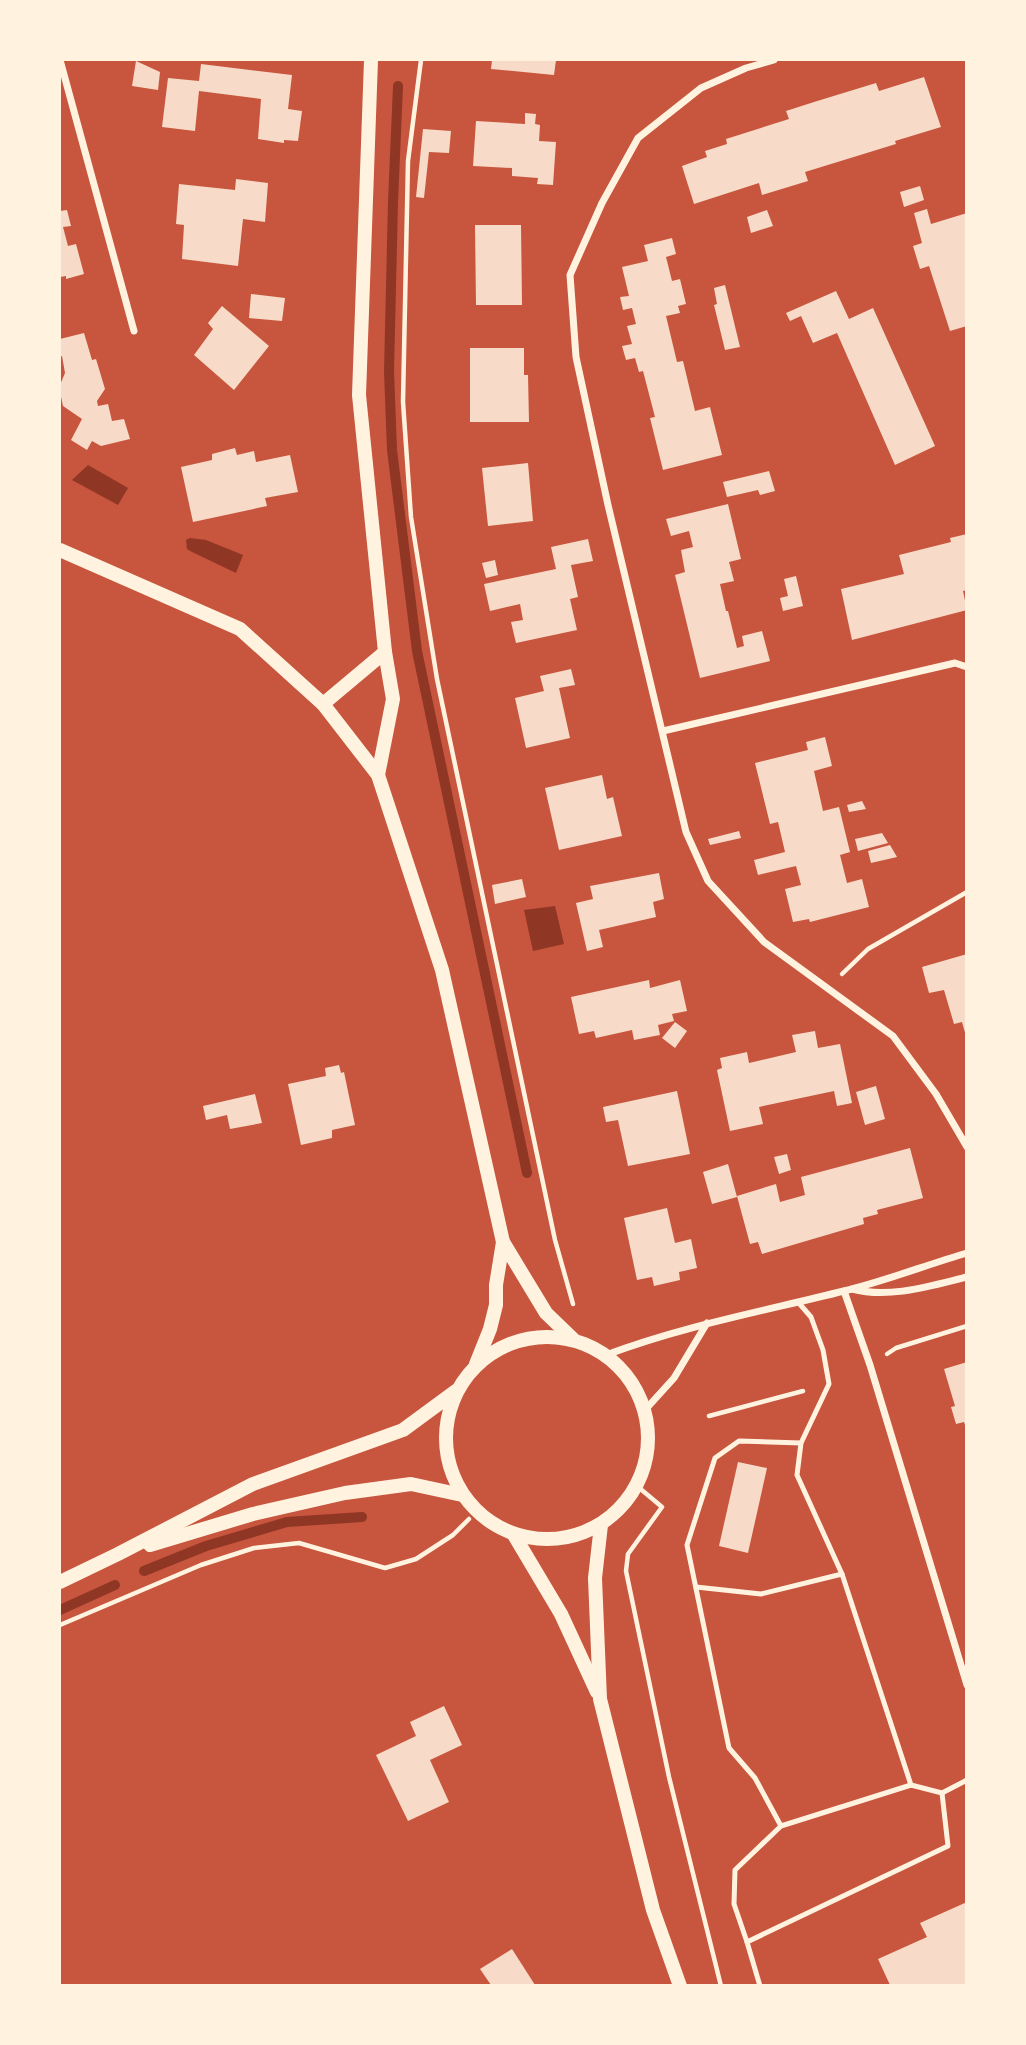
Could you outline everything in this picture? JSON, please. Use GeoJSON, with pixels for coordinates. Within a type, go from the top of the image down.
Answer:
{"type":"FeatureCollection","features":[{"type":"Feature","properties":{"kind":"main road"},"geometry":{"type":"LineString","coordinates":[[371,60],[359,395],[385,652],[393,699],[378,775]]}},
{"type":"Feature","properties":{"kind":"main road"},"geometry":{"type":"LineString","coordinates":[[60,550],[240,629],[323,704],[378,775],[442,970],[503,1242],[545,1313],[578,1341],[606,1355],[630,1379],[645,1410],[649,1436],[646,1461],[637,1486],[621,1508],[601,1525],[573,1537],[544,1541],[514,1535],[494,1525],[462,1495],[450,1470],[445,1443],[447,1416],[456,1391],[476,1364],[490,1329],[496,1305],[496,1285],[503,1242]]}},
{"type":"Feature","properties":{"kind":"main road"},"geometry":{"type":"LineString","coordinates":[[323,704],[385,652]]}},
{"type":"Feature","properties":{"kind":"main road"},"geometry":{"type":"LineString","coordinates":[[476,1364],[505,1345],[538,1336],[578,1341]]}},
{"type":"Feature","properties":{"kind":"main road"},"geometry":{"type":"LineString","coordinates":[[60,1582],[253,1484],[403,1430],[456,1391]]}},
{"type":"Feature","properties":{"kind":"main road"},"geometry":{"type":"LineString","coordinates":[[118,1554],[253,1514],[345,1493],[411,1484],[462,1495]]}},
{"type":"Feature","properties":{"kind":"main road"},"geometry":{"type":"LineString","coordinates":[[600,1699],[595,1578],[601,1525]]}},
{"type":"Feature","properties":{"kind":"main road"},"geometry":{"type":"LineString","coordinates":[[514,1535],[561,1615],[600,1699],[653,1910],[681,1986]]}},
{"type":"Feature","properties":{"kind":"street"},"geometry":{"type":"LineString","coordinates":[[60,60],[134,331]]}},
{"type":"Feature","properties":{"kind":"street"},"geometry":{"type":"LineString","coordinates":[[774,60],[746,68],[701,89],[638,138],[602,203],[570,275],[576,357],[608,505],[686,832],[708,881],[764,942],[893,1036],[936,1094],[967,1147]]}},
{"type":"Feature","properties":{"kind":"street"},"geometry":{"type":"LineString","coordinates":[[663,731],[955,663],[967,667]]}},
{"type":"Feature","properties":{"kind":"street"},"geometry":{"type":"LineString","coordinates":[[606,1355],[641,1341],[848,1290],[967,1253]]}},
{"type":"Feature","properties":{"kind":"street"},"geometry":{"type":"LineString","coordinates":[[848,1290],[872,1294],[924,1287],[967,1277]]}},
{"type":"Feature","properties":{"kind":"street"},"geometry":{"type":"LineString","coordinates":[[848,1290],[967,1685]]}},
{"type":"Feature","properties":{"kind":"street"},"geometry":{"type":"LineString","coordinates":[[645,1410],[674,1378],[707,1323]]}},
{"type":"Feature","properties":{"kind":"lane"},"geometry":{"type":"LineString","coordinates":[[798,1302],[811,1317],[823,1350],[829,1384],[801,1443],[797,1475],[842,1574],[911,1785]]}},
{"type":"Feature","properties":{"kind":"lane"},"geometry":{"type":"LineString","coordinates":[[781,1826],[755,1778],[729,1748],[687,1545],[715,1458],[738,1441],[801,1443]]}},
{"type":"Feature","properties":{"kind":"lane"},"geometry":{"type":"LineString","coordinates":[[696,1587],[761,1594],[842,1574]]}},
{"type":"Feature","properties":{"kind":"lane"},"geometry":{"type":"LineString","coordinates":[[760,1986],[734,1904],[735,1870],[781,1826],[911,1785],[942,1793],[967,1780]]}},
{"type":"Feature","properties":{"kind":"lane"},"geometry":{"type":"LineString","coordinates":[[747,1942],[948,1846],[942,1793]]}},
{"type":"Feature","properties":{"kind":"path"},"geometry":{"type":"LineString","coordinates":[[421,60],[407,188],[403,402],[411,517],[437,679],[514,1054],[578,1341]]}},
{"type":"Feature","properties":{"kind":"path"},"geometry":{"type":"LineString","coordinates":[[826,989],[868,949],[967,892]]}},
{"type":"Feature","properties":{"kind":"path"},"geometry":{"type":"LineString","coordinates":[[637,1486],[662,1507],[628,1554],[626,1571],[669,1777],[721,1986]]}},
{"type":"Feature","properties":{"kind":"path"},"geometry":{"type":"LineString","coordinates":[[60,1625],[201,1565],[254,1548],[299,1543],[385,1568],[416,1559],[453,1535],[476,1511]]}},
{"type":"Feature","properties":{"kind":"shaded area"},"geometry":{"type":"Polygon","coordinates":[[[88,465],[128,488],[118,505],[72,480],[88,465]]]}},
{"type":"Feature","properties":{"kind":"shaded area"},"geometry":{"type":"Polygon","coordinates":[[[186,540],[206,540],[243,555],[236,573],[187,549],[186,540]]]}},
{"type":"Feature","properties":{"kind":"shaded area"},"geometry":{"type":"Polygon","coordinates":[[[555,906],[564,944],[533,951],[524,910],[555,906]]]}},
{"type":"Feature","properties":{"kind":"building"},"geometry":{"type":"Polygon","coordinates":[[[492,60],[556,60],[554,75],[491,69],[492,60]]]}},
{"type":"Feature","properties":{"kind":"building"},"geometry":{"type":"Polygon","coordinates":[[[136,61],[160,72],[158,90],[132,86],[136,61]]]}},
{"type":"Feature","properties":{"kind":"building"},"geometry":{"type":"Polygon","coordinates":[[[201,64],[292,75],[288,109],[302,111],[298,141],[284,140],[284,143],[258,139],[261,99],[199,91],[195,131],[162,127],[168,78],[199,81],[201,64]]]}},
{"type":"Feature","properties":{"kind":"building"},"geometry":{"type":"Polygon","coordinates":[[[924,77],[941,127],[805,172],[808,181],[762,195],[759,183],[694,204],[682,166],[707,157],[705,151],[727,144],[726,139],[789,119],[786,111],[814,102],[876,83],[879,91],[924,77]]]}},
{"type":"Feature","properties":{"kind":"building"},"geometry":{"type":"Polygon","coordinates":[[[525,113],[536,114],[535,124],[540,125],[539,141],[556,142],[553,185],[537,184],[538,178],[512,176],[512,168],[473,166],[476,121],[525,124],[525,113]]]}},
{"type":"Feature","properties":{"kind":"building"},"geometry":{"type":"Polygon","coordinates":[[[423,129],[451,131],[449,153],[429,152],[424,198],[416,197],[423,129]]]}},
{"type":"Feature","properties":{"kind":"building"},"geometry":{"type":"Polygon","coordinates":[[[236,179],[268,183],[265,222],[243,219],[238,266],[182,259],[184,225],[176,224],[179,184],[235,190],[236,179]]]}},
{"type":"Feature","properties":{"kind":"building"},"geometry":{"type":"Polygon","coordinates":[[[920,186],[924,200],[904,207],[900,192],[920,186]]]}},
{"type":"Feature","properties":{"kind":"building"},"geometry":{"type":"Polygon","coordinates":[[[927,209],[931,224],[967,213],[967,326],[950,331],[929,266],[920,269],[913,246],[922,243],[914,213],[927,209]]]}},
{"type":"Feature","properties":{"kind":"building"},"geometry":{"type":"Polygon","coordinates":[[[67,210],[71,226],[63,227],[68,246],[76,244],[84,274],[66,279],[66,276],[60,277],[60,211],[67,210]]]}},
{"type":"Feature","properties":{"kind":"building"},"geometry":{"type":"Polygon","coordinates":[[[767,210],[773,226],[751,233],[747,217],[767,210]]]}},
{"type":"Feature","properties":{"kind":"building"},"geometry":{"type":"Polygon","coordinates":[[[475,225],[521,225],[522,305],[476,305],[475,225]]]}},
{"type":"Feature","properties":{"kind":"building"},"geometry":{"type":"Polygon","coordinates":[[[672,238],[676,254],[666,257],[672,281],[680,279],[686,304],[678,306],[680,313],[666,316],[677,362],[683,361],[695,411],[710,407],[722,455],[663,470],[650,418],[655,417],[643,371],[639,372],[635,358],[626,360],[622,346],[632,344],[627,326],[636,324],[632,308],[623,310],[620,297],[629,296],[622,267],[648,261],[644,245],[672,238]]]}},
{"type":"Feature","properties":{"kind":"building"},"geometry":{"type":"Polygon","coordinates":[[[725,285],[740,347],[725,350],[714,305],[717,304],[714,288],[725,285]]]}},
{"type":"Feature","properties":{"kind":"building"},"geometry":{"type":"Polygon","coordinates":[[[836,291],[849,319],[873,308],[935,446],[895,465],[837,333],[813,343],[801,316],[790,321],[786,313],[836,291]]]}},
{"type":"Feature","properties":{"kind":"building"},"geometry":{"type":"Polygon","coordinates":[[[251,294],[285,298],[282,321],[249,318],[251,294]]]}},
{"type":"Feature","properties":{"kind":"building"},"geometry":{"type":"Polygon","coordinates":[[[222,306],[269,346],[234,390],[194,355],[213,329],[208,323],[222,306]]]}},
{"type":"Feature","properties":{"kind":"building"},"geometry":{"type":"Polygon","coordinates":[[[84,333],[92,360],[96,359],[105,389],[97,401],[98,406],[108,404],[112,421],[124,419],[130,439],[101,446],[92,441],[87,450],[71,440],[82,419],[63,406],[60,392],[65,373],[62,356],[60,357],[60,339],[84,333]]]}},
{"type":"Feature","properties":{"kind":"building"},"geometry":{"type":"Polygon","coordinates":[[[470,348],[524,348],[524,375],[528,375],[529,422],[470,422],[470,348]]]}},
{"type":"Feature","properties":{"kind":"building"},"geometry":{"type":"Polygon","coordinates":[[[235,448],[237,455],[254,451],[256,462],[290,455],[298,492],[265,498],[267,506],[193,522],[181,467],[212,460],[212,454],[235,448]]]}},
{"type":"Feature","properties":{"kind":"building"},"geometry":{"type":"Polygon","coordinates":[[[528,463],[533,521],[488,526],[482,468],[528,463]]]}},
{"type":"Feature","properties":{"kind":"building"},"geometry":{"type":"Polygon","coordinates":[[[769,471],[775,491],[760,495],[758,490],[727,497],[723,482],[769,471]]]}},
{"type":"Feature","properties":{"kind":"building"},"geometry":{"type":"Polygon","coordinates":[[[728,504],[741,559],[729,562],[734,581],[720,584],[726,611],[737,648],[744,646],[742,636],[762,631],[770,661],[700,678],[675,575],[685,572],[681,550],[693,547],[689,531],[671,536],[666,519],[728,504]]]}},
{"type":"Feature","properties":{"kind":"building"},"geometry":{"type":"Polygon","coordinates":[[[967,534],[967,590],[963,591],[967,610],[852,640],[841,589],[904,574],[899,555],[951,542],[950,538],[967,534]]]}},
{"type":"Feature","properties":{"kind":"building"},"geometry":{"type":"Polygon","coordinates":[[[588,539],[593,561],[571,565],[578,597],[570,599],[577,630],[516,643],[511,622],[523,620],[520,604],[490,611],[484,584],[556,569],[551,547],[588,539]]]}},
{"type":"Feature","properties":{"kind":"building"},"geometry":{"type":"Polygon","coordinates":[[[495,560],[498,575],[486,578],[482,563],[495,560]]]}},
{"type":"Feature","properties":{"kind":"building"},"geometry":{"type":"Polygon","coordinates":[[[796,576],[803,606],[783,611],[780,598],[788,596],[784,579],[796,576]]]}},
{"type":"Feature","properties":{"kind":"building"},"geometry":{"type":"Polygon","coordinates":[[[571,669],[575,685],[559,688],[570,738],[526,748],[515,698],[544,691],[540,676],[571,669]]]}},
{"type":"Feature","properties":{"kind":"building"},"geometry":{"type":"Polygon","coordinates":[[[825,737],[832,766],[814,771],[823,811],[839,807],[850,852],[840,855],[847,883],[862,879],[869,907],[810,922],[809,919],[793,922],[785,889],[801,885],[796,866],[758,875],[754,860],[785,852],[778,822],[770,824],[755,763],[808,750],[806,742],[825,737]]]}},
{"type":"Feature","properties":{"kind":"building"},"geometry":{"type":"Polygon","coordinates":[[[602,775],[607,799],[613,797],[622,836],[559,850],[545,788],[602,775]]]}},
{"type":"Feature","properties":{"kind":"building"},"geometry":{"type":"Polygon","coordinates":[[[862,801],[866,809],[849,812],[847,805],[862,801]]]}},
{"type":"Feature","properties":{"kind":"building"},"geometry":{"type":"Polygon","coordinates":[[[739,831],[741,838],[710,845],[708,839],[739,831]]]}},
{"type":"Feature","properties":{"kind":"building"},"geometry":{"type":"Polygon","coordinates":[[[882,833],[888,843],[858,851],[855,839],[882,833]]]}},
{"type":"Feature","properties":{"kind":"building"},"geometry":{"type":"Polygon","coordinates":[[[890,845],[897,857],[871,863],[868,851],[890,845]]]}},
{"type":"Feature","properties":{"kind":"building"},"geometry":{"type":"Polygon","coordinates":[[[659,873],[664,899],[653,902],[656,917],[599,930],[603,947],[587,951],[576,903],[593,899],[590,886],[659,873]]]}},
{"type":"Feature","properties":{"kind":"building"},"geometry":{"type":"Polygon","coordinates":[[[522,879],[526,897],[495,904],[492,885],[522,879]]]}},
{"type":"Feature","properties":{"kind":"building"},"geometry":{"type":"Polygon","coordinates":[[[967,954],[966,1036],[962,1022],[954,1024],[944,990],[929,993],[922,967],[967,954]]]}},
{"type":"Feature","properties":{"kind":"building"},"geometry":{"type":"Polygon","coordinates":[[[649,980],[650,988],[680,980],[687,1011],[672,1014],[674,1021],[658,1025],[660,1035],[634,1040],[632,1030],[596,1038],[594,1031],[579,1034],[571,997],[649,980]]]}},
{"type":"Feature","properties":{"kind":"building"},"geometry":{"type":"Polygon","coordinates":[[[675,1022],[687,1031],[675,1048],[662,1038],[675,1022]]]}},
{"type":"Feature","properties":{"kind":"building"},"geometry":{"type":"Polygon","coordinates":[[[815,1031],[818,1048],[840,1044],[852,1103],[837,1106],[834,1091],[759,1107],[763,1124],[730,1131],[717,1070],[722,1068],[720,1058],[747,1052],[749,1063],[796,1052],[792,1035],[815,1031]]]}},
{"type":"Feature","properties":{"kind":"building"},"geometry":{"type":"Polygon","coordinates":[[[339,1065],[341,1073],[344,1072],[355,1125],[332,1130],[332,1138],[301,1145],[288,1084],[326,1076],[325,1068],[339,1065]]]}},
{"type":"Feature","properties":{"kind":"building"},"geometry":{"type":"Polygon","coordinates":[[[876,1086],[885,1119],[865,1125],[856,1092],[876,1086]]]}},
{"type":"Feature","properties":{"kind":"building"},"geometry":{"type":"Polygon","coordinates":[[[677,1091],[690,1154],[628,1166],[618,1120],[606,1122],[603,1107],[677,1091]]]}},
{"type":"Feature","properties":{"kind":"building"},"geometry":{"type":"Polygon","coordinates":[[[255,1094],[262,1123],[230,1129],[227,1115],[206,1120],[203,1106],[255,1094]]]}},
{"type":"Feature","properties":{"kind":"building"},"geometry":{"type":"Polygon","coordinates":[[[910,1148],[923,1198],[877,1210],[878,1214],[863,1218],[864,1224],[762,1254],[758,1242],[750,1244],[737,1196],[776,1184],[780,1202],[805,1195],[801,1177],[910,1148]]]}},
{"type":"Feature","properties":{"kind":"building"},"geometry":{"type":"Polygon","coordinates":[[[787,1154],[791,1170],[779,1174],[774,1157],[787,1154]]]}},
{"type":"Feature","properties":{"kind":"building"},"geometry":{"type":"Polygon","coordinates":[[[728,1164],[737,1197],[712,1204],[703,1172],[728,1164]]]}},
{"type":"Feature","properties":{"kind":"building"},"geometry":{"type":"Polygon","coordinates":[[[667,1208],[675,1243],[691,1239],[697,1268],[679,1272],[680,1280],[654,1286],[652,1277],[637,1280],[624,1218],[667,1208]]]}},
{"type":"Feature","properties":{"kind":"building"},"geometry":{"type":"Polygon","coordinates":[[[967,1362],[966,1428],[964,1422],[956,1424],[951,1407],[955,1406],[944,1369],[967,1362]]]}},
{"type":"Feature","properties":{"kind":"building"},"geometry":{"type":"Polygon","coordinates":[[[738,1462],[767,1468],[748,1553],[719,1546],[738,1462]]]}},
{"type":"Feature","properties":{"kind":"building"},"geometry":{"type":"Polygon","coordinates":[[[444,1706],[462,1745],[430,1760],[449,1802],[408,1821],[376,1755],[416,1736],[410,1722],[444,1706]]]}},
{"type":"Feature","properties":{"kind":"building"},"geometry":{"type":"Polygon","coordinates":[[[967,1902],[967,1985],[890,1985],[878,1959],[927,1937],[920,1923],[967,1902]]]}},
{"type":"Feature","properties":{"kind":"building"},"geometry":{"type":"Polygon","coordinates":[[[512,1949],[535,1985],[491,1985],[480,1969],[512,1949]]]}},
{"type":"Feature","properties":{"kind":"waterway"},"geometry":{"type":"LineString","coordinates":[[398,86],[389,371],[392,450],[417,651],[527,1173]]}},
{"type":"Feature","properties":{"kind":"waterway"},"geometry":{"type":"LineString","coordinates":[[144,1571],[206,1546],[287,1522],[362,1517]]}},
{"type":"Feature","properties":{"kind":"waterway"},"geometry":{"type":"LineString","coordinates":[[60,1610],[115,1585]]}}]}
